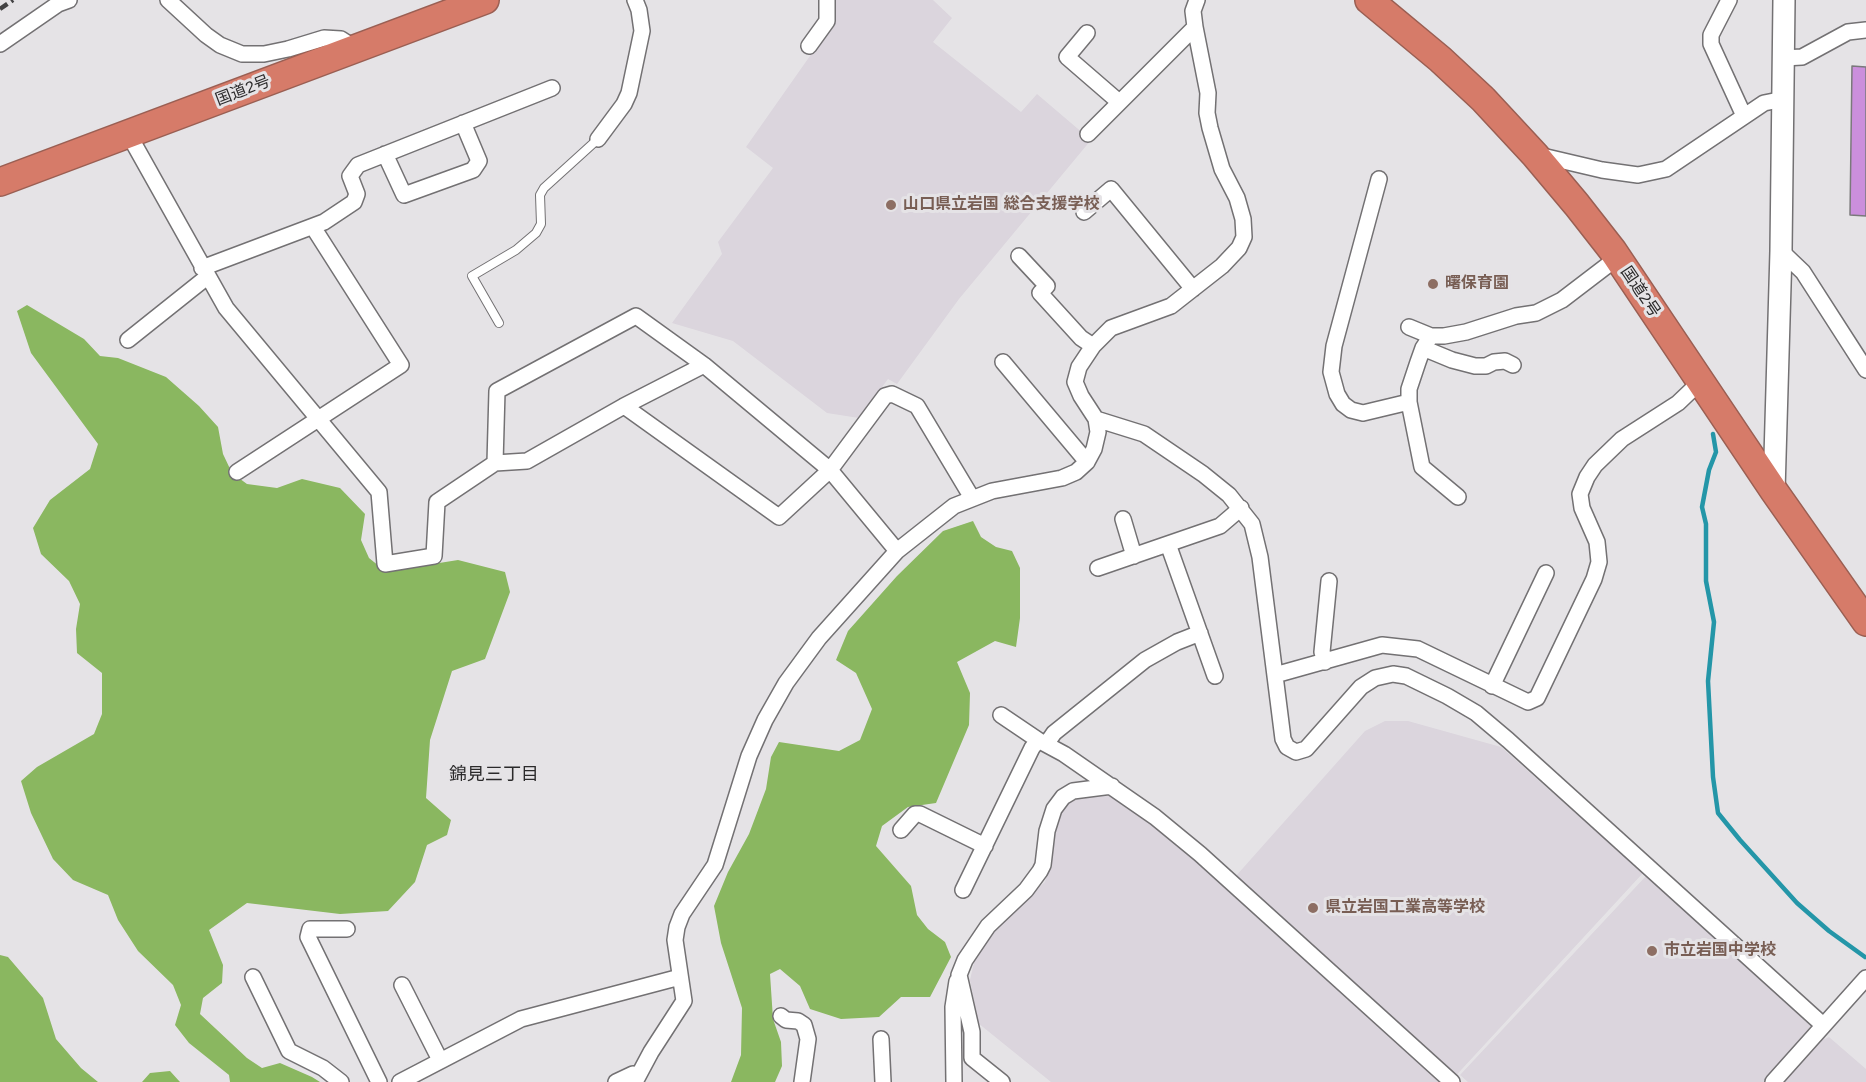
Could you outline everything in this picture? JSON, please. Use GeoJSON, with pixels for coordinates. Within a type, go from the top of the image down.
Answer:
{"type":"FeatureCollection","features":[{"type":"Feature","properties":{"kind":"highway","name":"国道2号"},"geometry":{"type":"LineString","coordinates":[[0,182],[485,0]]}},
{"type":"Feature","properties":{"kind":"highway","name":"国道2号"},"geometry":{"type":"LineString","coordinates":[[1369,0],[1440,59],[1483,99],[1535,155],[1617,258],[1774,491],[1866,622]]}},
{"type":"Feature","properties":{"kind":"street"},"geometry":{"type":"LineString","coordinates":[[0,44],[58,4],[69,0]]}},
{"type":"Feature","properties":{"kind":"street"},"geometry":{"type":"LineString","coordinates":[[168,0],[206,35],[220,45],[242,54],[264,54],[324,38],[341,39],[355,48]]}},
{"type":"Feature","properties":{"kind":"street"},"geometry":{"type":"LineString","coordinates":[[598,139],[624,104],[629,93],[642,31],[635,0]]}},
{"type":"Feature","properties":{"kind":"street"},"geometry":{"type":"LineString","coordinates":[[809,46],[827,21],[827,0]]}},
{"type":"Feature","properties":{"kind":"street"},"geometry":{"type":"LineString","coordinates":[[616,1082],[633,1074],[637,1078],[684,1001],[675,940],[676,927],[682,914],[715,865],[750,756],[765,720],[786,683],[819,638],[897,551],[954,506],[992,491],[1062,478],[1076,472],[1087,462],[1094,449],[1098,432],[1096,419],[1080,396],[1075,382],[1079,367],[1093,346],[1111,328],[1124,321],[1171,306],[1222,266],[1239,248],[1244,237],[1243,219],[1237,198],[1222,169],[1210,128],[1208,93],[1193,10],[1197,0]]}},
{"type":"Feature","properties":{"kind":"street"},"geometry":{"type":"LineString","coordinates":[[1729,0],[1711,35],[1711,44],[1744,116]]}},
{"type":"Feature","properties":{"kind":"street"},"geometry":{"type":"LineString","coordinates":[[1774,491],[1781,251],[1784,0]]}},
{"type":"Feature","properties":{"kind":"street"},"geometry":{"type":"LineString","coordinates":[[1088,134],[1195,27]]}},
{"type":"Feature","properties":{"kind":"street"},"geometry":{"type":"LineString","coordinates":[[1784,58],[1802,57],[1848,32],[1866,30]]}},
{"type":"Feature","properties":{"kind":"street"},"geometry":{"type":"LineString","coordinates":[[1087,33],[1066,57],[1119,102]]}},
{"type":"Feature","properties":{"kind":"street"},"geometry":{"type":"LineString","coordinates":[[128,340],[205,273],[324,222],[354,202],[357,194],[350,176],[358,165],[552,88]]}},
{"type":"Feature","properties":{"kind":"street"},"geometry":{"type":"LineString","coordinates":[[1535,155],[1602,170],[1638,175],[1666,169],[1764,103],[1784,99]]}},
{"type":"Feature","properties":{"kind":"street"},"geometry":{"type":"LineString","coordinates":[[385,154],[404,195],[473,170],[479,161],[464,123]]}},
{"type":"Feature","properties":{"kind":"street"},"geometry":{"type":"LineString","coordinates":[[129,135],[226,308],[379,492],[385,564],[434,556],[436,502],[495,463],[527,461],[624,406],[704,365]]}},
{"type":"Feature","properties":{"kind":"street"},"geometry":{"type":"LineString","coordinates":[[1379,179],[1334,346],[1331,372],[1337,394],[1343,404],[1351,410],[1363,413],[1409,402]]}},
{"type":"Feature","properties":{"kind":"street"},"geometry":{"type":"LineString","coordinates":[[1084,212],[1111,189],[1193,290]]}},
{"type":"Feature","properties":{"kind":"street"},"geometry":{"type":"LineString","coordinates":[[237,472],[401,365],[313,227]]}},
{"type":"Feature","properties":{"kind":"street"},"geometry":{"type":"LineString","coordinates":[[1781,251],[1803,272],[1866,370]]}},
{"type":"Feature","properties":{"kind":"street"},"geometry":{"type":"LineString","coordinates":[[1019,256],[1047,286],[1040,294],[1081,338],[1093,346]]}},
{"type":"Feature","properties":{"kind":"street"},"geometry":{"type":"LineString","coordinates":[[1427,342],[1516,316],[1536,313],[1562,300],[1617,258]]}},
{"type":"Feature","properties":{"kind":"street"},"geometry":{"type":"LineString","coordinates":[[495,463],[497,391],[636,316],[704,365],[830,470],[897,551]]}},
{"type":"Feature","properties":{"kind":"street"},"geometry":{"type":"LineString","coordinates":[[1409,327],[1452,360],[1475,366],[1486,366],[1494,362],[1505,361],[1513,364]]}},
{"type":"Feature","properties":{"kind":"street"},"geometry":{"type":"LineString","coordinates":[[1427,342],[1409,389],[1409,402],[1422,467],[1458,497]]}},
{"type":"Feature","properties":{"kind":"street"},"geometry":{"type":"LineString","coordinates":[[1003,362],[1087,462]]}},
{"type":"Feature","properties":{"kind":"street"},"geometry":{"type":"LineString","coordinates":[[1275,675],[1382,645],[1418,649],[1528,702],[1537,698],[1594,579],[1599,562],[1597,542],[1582,508],[1580,494],[1587,477],[1595,465],[1622,439],[1678,403],[1700,382]]}},
{"type":"Feature","properties":{"kind":"street"},"geometry":{"type":"LineString","coordinates":[[624,406],[778,517],[830,470],[885,396],[892,394],[917,406],[972,498]]}},
{"type":"Feature","properties":{"kind":"street"},"geometry":{"type":"LineString","coordinates":[[1096,419],[1144,434],[1203,474],[1229,495],[1252,524],[1260,557],[1283,739],[1287,747],[1296,752],[1306,749],[1361,687],[1375,678],[1393,674],[1406,676],[1447,696],[1476,713],[1823,1025]]}},
{"type":"Feature","properties":{"kind":"street"},"geometry":{"type":"LineString","coordinates":[[1098,568],[1220,526],[1241,508]]}},
{"type":"Feature","properties":{"kind":"street"},"geometry":{"type":"LineString","coordinates":[[1123,519],[1134,556]]}},
{"type":"Feature","properties":{"kind":"street"},"geometry":{"type":"LineString","coordinates":[[1168,544],[1215,676]]}},
{"type":"Feature","properties":{"kind":"street"},"geometry":{"type":"LineString","coordinates":[[1492,686],[1546,573]]}},
{"type":"Feature","properties":{"kind":"street"},"geometry":{"type":"LineString","coordinates":[[1325,662],[1322,652],[1329,581]]}},
{"type":"Feature","properties":{"kind":"street"},"geometry":{"type":"LineString","coordinates":[[963,890],[1032,748],[1144,660],[1177,642],[1200,633]]}},
{"type":"Feature","properties":{"kind":"street"},"geometry":{"type":"LineString","coordinates":[[1001,715],[1112,786],[1155,817],[1200,854],[1452,1082]]}},
{"type":"Feature","properties":{"kind":"street"},"geometry":{"type":"LineString","coordinates":[[954,1082],[953,1007],[959,975],[971,950],[988,926],[1026,890],[1040,871],[1043,865],[1047,831],[1054,808],[1063,797],[1073,791],[1112,786]]}},
{"type":"Feature","properties":{"kind":"street"},"geometry":{"type":"LineString","coordinates":[[901,830],[915,814],[920,813],[985,846]]}},
{"type":"Feature","properties":{"kind":"street"},"geometry":{"type":"LineString","coordinates":[[347,929],[309,929],[308,937],[379,1082]]}},
{"type":"Feature","properties":{"kind":"street"},"geometry":{"type":"LineString","coordinates":[[959,975],[972,1032],[972,1058],[1002,1082]]}},
{"type":"Feature","properties":{"kind":"street"},"geometry":{"type":"LineString","coordinates":[[253,976],[290,1051],[323,1068],[341,1082]]}},
{"type":"Feature","properties":{"kind":"street"},"geometry":{"type":"LineString","coordinates":[[400,1082],[521,1019],[680,977]]}},
{"type":"Feature","properties":{"kind":"street"},"geometry":{"type":"LineString","coordinates":[[1773,1082],[1866,978]]}},
{"type":"Feature","properties":{"kind":"street"},"geometry":{"type":"LineString","coordinates":[[402,985],[440,1060]]}},
{"type":"Feature","properties":{"kind":"street"},"geometry":{"type":"LineString","coordinates":[[780,1016],[804,1025],[808,1039],[802,1082]]}},
{"type":"Feature","properties":{"kind":"street"},"geometry":{"type":"LineString","coordinates":[[881,1039],[883,1082]]}},
{"type":"Feature","properties":{"kind":"lane"},"geometry":{"type":"LineString","coordinates":[[499,322],[472,276],[516,250],[536,233],[541,224],[540,195],[544,188],[598,139]]}},
{"type":"Feature","properties":{"kind":"shaded area","name":"山口県立岩国 総合支援学校"},"geometry":{"type":"Polygon","coordinates":[[[832,0],[933,0],[952,18],[933,42],[1021,112],[1037,94],[1091,140],[959,299],[897,384],[888,379],[859,418],[827,413],[733,341],[672,323],[722,254],[718,242],[773,168],[746,147],[831,26],[832,0]]]}},
{"type":"Feature","properties":{"kind":"shaded area","name":"県立岩国工業高等学校"},"geometry":{"type":"Polygon","coordinates":[[[1385,721],[1408,721],[1501,747],[1643,873],[1450,1082],[1051,1082],[978,1023],[970,980],[975,958],[991,930],[1045,882],[1058,815],[1068,801],[1080,795],[1110,796],[1130,806],[1227,886],[1365,731],[1385,721]]]}},
{"type":"Feature","properties":{"kind":"shaded area","name":"市立岩国中学校"},"geometry":{"type":"Polygon","coordinates":[[[1646,876],[1825,1039],[1829,1037],[1866,1069],[1866,1082],[1468,1082],[1460,1075],[1646,876]]]}},
{"type":"Feature","properties":{"kind":"green space"},"geometry":{"type":"Polygon","coordinates":[[[27,305],[84,339],[100,356],[118,358],[166,377],[199,406],[218,427],[223,454],[232,473],[247,484],[277,488],[302,479],[340,488],[365,514],[361,540],[369,558],[384,570],[458,560],[505,572],[510,592],[485,659],[452,671],[430,740],[426,798],[451,820],[447,835],[427,845],[415,882],[388,911],[340,914],[247,903],[209,930],[223,965],[222,983],[203,998],[200,1014],[247,1058],[262,1068],[280,1063],[320,1082],[230,1082],[229,1075],[189,1043],[175,1025],[181,1005],[173,985],[138,951],[118,920],[108,895],[73,880],[53,859],[31,813],[21,781],[37,767],[94,734],[102,714],[102,673],[77,653],[76,629],[80,604],[69,581],[41,554],[33,528],[50,500],[90,469],[98,444],[31,353],[17,311],[27,305]]]}},
{"type":"Feature","properties":{"kind":"green space"},"geometry":{"type":"Polygon","coordinates":[[[973,521],[981,537],[996,547],[1012,551],[1020,568],[1020,618],[1016,647],[995,641],[957,662],[970,693],[969,725],[936,803],[908,807],[882,826],[876,846],[911,886],[917,915],[928,929],[945,942],[951,957],[930,997],[901,997],[879,1017],[841,1019],[810,1009],[800,986],[780,969],[770,974],[773,1019],[781,1042],[782,1066],[775,1082],[731,1082],[741,1055],[742,1008],[721,943],[714,906],[728,872],[749,834],[766,789],[771,757],[779,742],[839,751],[860,740],[872,709],[856,673],[836,660],[848,631],[897,576],[943,531],[973,521]]]}},
{"type":"Feature","properties":{"kind":"green space"},"geometry":{"type":"Polygon","coordinates":[[[0,955],[8,957],[43,998],[56,1039],[81,1068],[98,1082],[0,1082],[0,955]]]}},
{"type":"Feature","properties":{"kind":"green space"},"geometry":{"type":"Polygon","coordinates":[[[170,1071],[180,1082],[142,1082],[150,1073],[170,1071]]]}},
{"type":"Feature","properties":{"kind":"building"},"geometry":{"type":"Polygon","coordinates":[[[1852,66],[1866,67],[1866,216],[1850,215],[1852,66]]]}},
{"type":"Feature","properties":{"kind":"waterway"},"geometry":{"type":"LineString","coordinates":[[1713,434],[1716,452],[1709,470],[1702,507],[1706,524],[1706,581],[1714,622],[1708,681],[1713,777],[1718,813],[1797,903],[1829,931],[1865,957]]}},
{"type":"Feature","properties":{"kind":"railway"},"geometry":{"type":"LineString","coordinates":[[0,9],[13,0]]}},
{"type":"Feature","properties":{"kind":"place","name":"山口県立岩国 総合支援学校"},"geometry":{"type":"Point","coordinates":[891,205]}},
{"type":"Feature","properties":{"kind":"place","name":"曙保育園"},"geometry":{"type":"Point","coordinates":[1433,284]}},
{"type":"Feature","properties":{"kind":"place","name":"県立岩国工業高等学校"},"geometry":{"type":"Point","coordinates":[1313,908]}},
{"type":"Feature","properties":{"kind":"place","name":"市立岩国中学校"},"geometry":{"type":"Point","coordinates":[1652,951]}},
{"type":"Feature","properties":{"kind":"district","name":"錦見三丁目"},"geometry":{"type":"Point","coordinates":[494,775]}}]}
